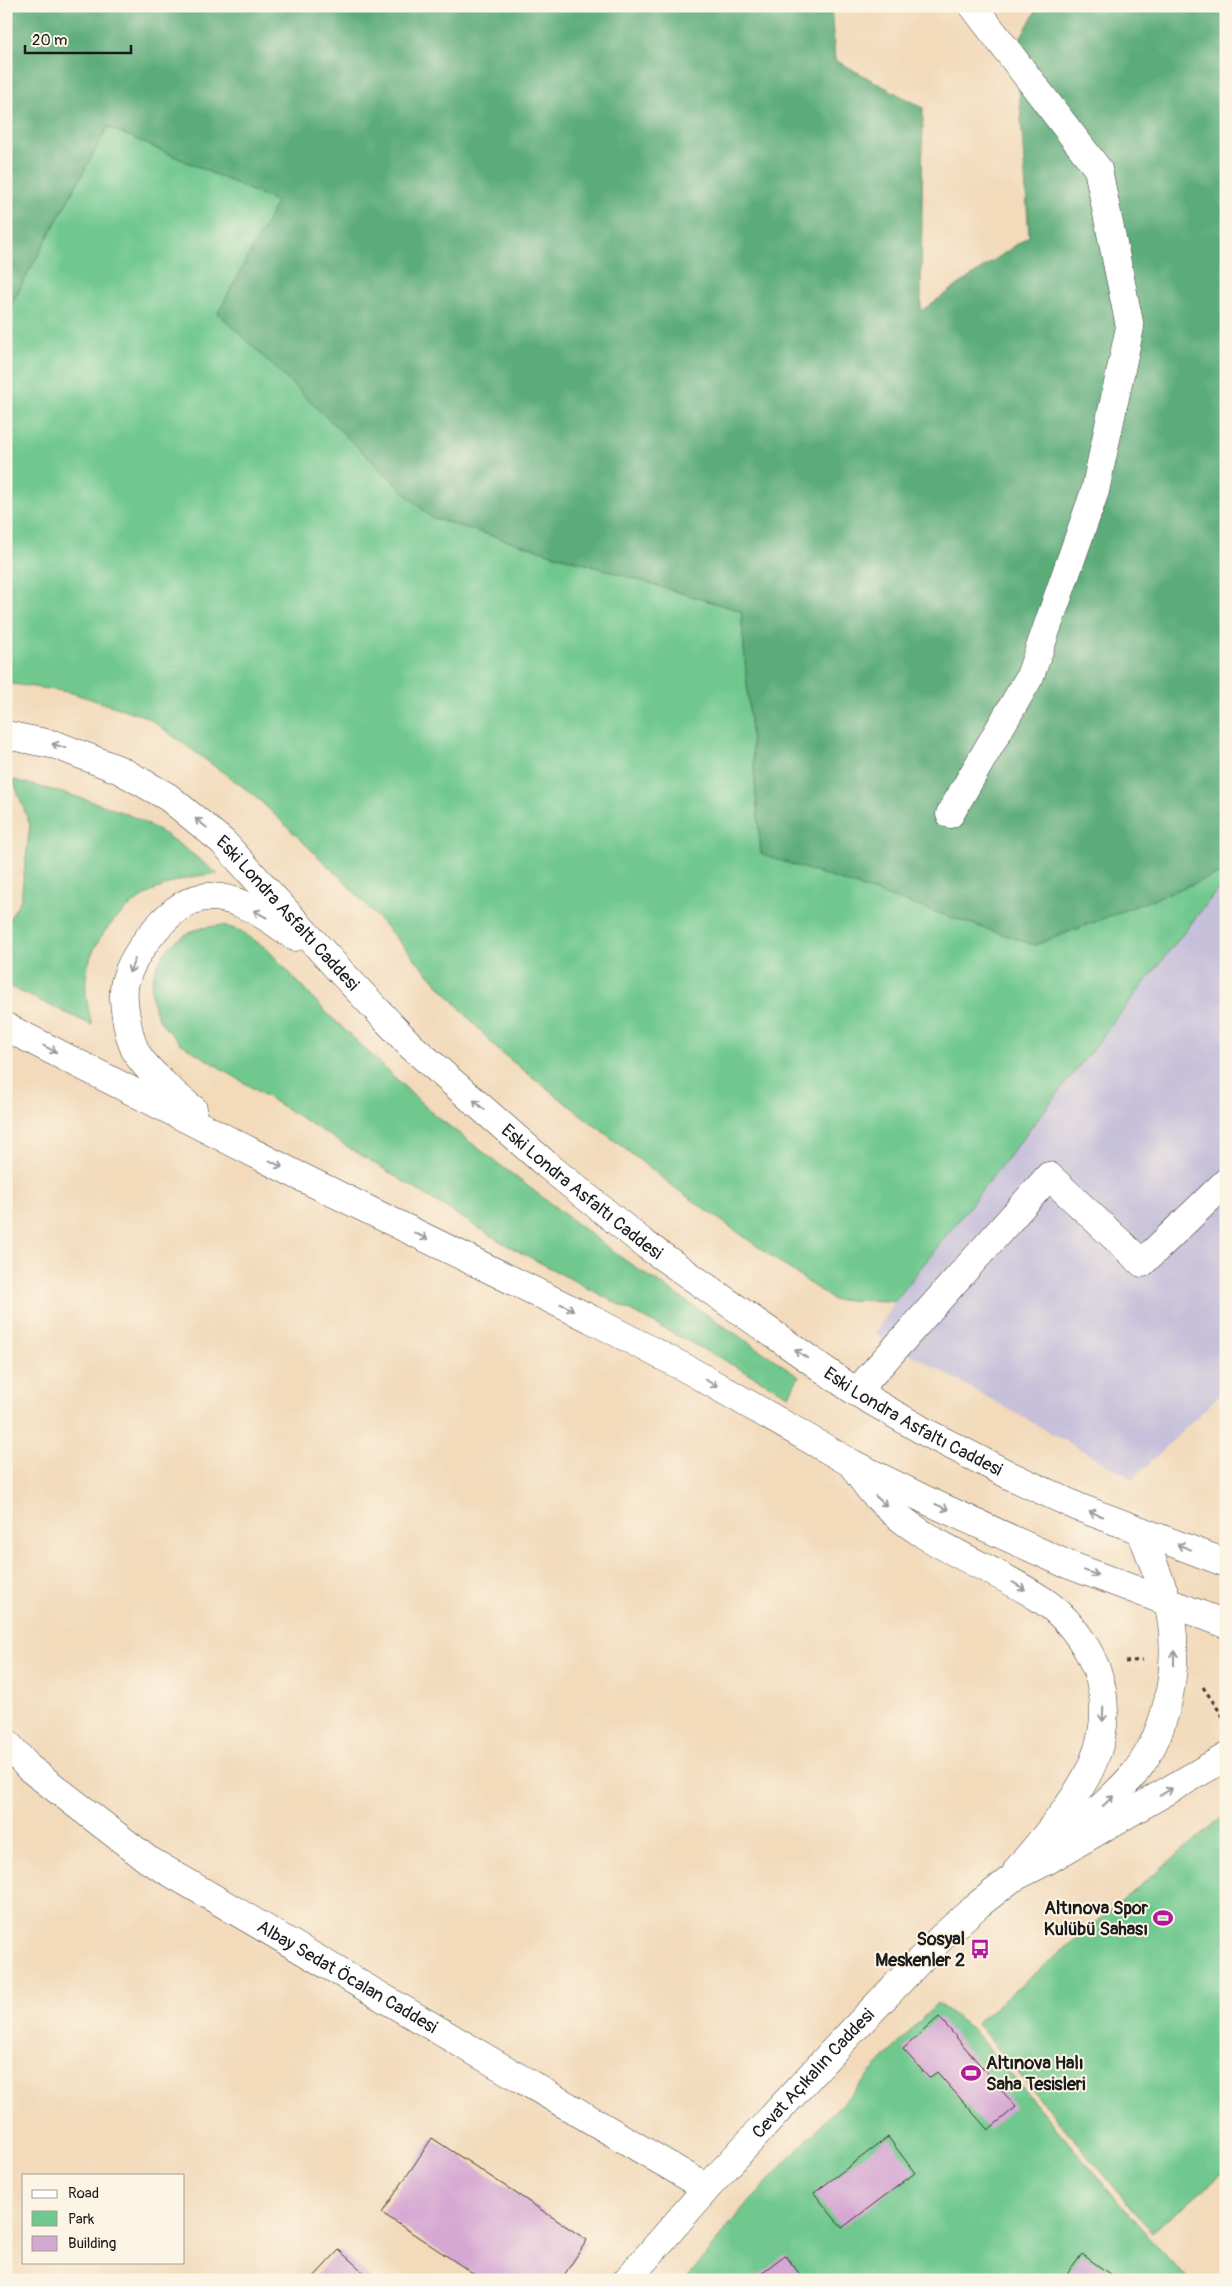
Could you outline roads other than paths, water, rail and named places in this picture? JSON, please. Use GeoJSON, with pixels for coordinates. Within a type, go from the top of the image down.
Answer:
{"type":"FeatureCollection","features":[{"type":"Feature","properties":{"kind":"main road"},"geometry":{"type":"LineString","coordinates":[[950,814],[1030,676],[1095,491],[1130,327],[1098,169],[972,6]]}},
{"type":"Feature","properties":{"kind":"main road","name":"Eski Londra Asfaltı Caddesi"},"geometry":{"type":"LineString","coordinates":[[6,735],[56,744],[120,770],[168,797],[223,842],[411,1046],[547,1165],[638,1239],[736,1310],[856,1392],[927,1433],[1011,1476],[1078,1507],[1226,1563]]}},
{"type":"Feature","properties":{"kind":"main road"},"geometry":{"type":"LineString","coordinates":[[232,1141],[170,1091],[135,1051],[126,1016],[125,984],[132,962],[142,946],[155,930],[180,908],[205,897],[236,901],[276,923],[342,973]]}},
{"type":"Feature","properties":{"kind":"main road"},"geometry":{"type":"LineString","coordinates":[[6,1027],[680,1365],[851,1463],[928,1501],[1064,1563],[1226,1624]]}},
{"type":"Feature","properties":{"kind":"main road"},"geometry":{"type":"LineString","coordinates":[[856,1392],[1049,1176],[1142,1263],[1226,1182]]}},
{"type":"Feature","properties":{"kind":"main road"},"geometry":{"type":"LineString","coordinates":[[851,1463],[875,1496],[909,1525],[949,1550],[1004,1577],[1047,1603],[1064,1618],[1081,1638],[1095,1665],[1102,1687],[1101,1743],[1088,1775],[1070,1806],[1010,1878]]}},
{"type":"Feature","properties":{"kind":"main road"},"geometry":{"type":"LineString","coordinates":[[1048,1860],[1134,1773],[1151,1748],[1162,1720],[1174,1663],[1174,1636],[1168,1602],[1141,1531]]}},
{"type":"Feature","properties":{"kind":"main road","name":"Albay Sedat Öcalan Caddesi"},"geometry":{"type":"LineString","coordinates":[[6,1742],[29,1768],[147,1860],[707,2188]]}},
{"type":"Feature","properties":{"kind":"main road"},"geometry":{"type":"LineString","coordinates":[[1010,1878],[1048,1860],[1226,1757]]}},
{"type":"Feature","properties":{"kind":"main road","name":"Cevat Açıkalın Caddesi"},"geometry":{"type":"LineString","coordinates":[[627,2280],[707,2188],[942,1937],[1010,1878]]}},
{"type":"Feature","properties":{"kind":"place","name":"Altınova Spor Kulübü Sahası"},"geometry":{"type":"Point","coordinates":[1163,1918]}},
{"type":"Feature","properties":{"kind":"place","name":"Sosyal Meskenler 2"},"geometry":{"type":"Point","coordinates":[980,1949]}},
{"type":"Feature","properties":{"kind":"place","name":"Altınova Halı Saha Tesisleri"},"geometry":{"type":"Point","coordinates":[971,2073]}}]}
